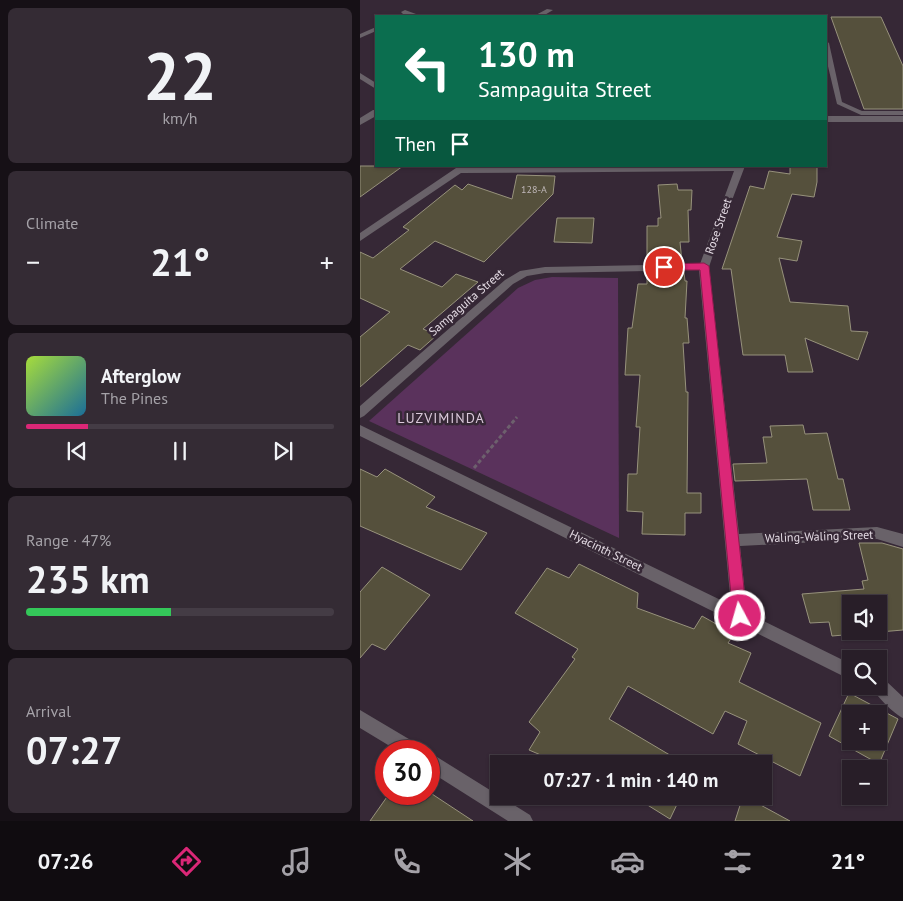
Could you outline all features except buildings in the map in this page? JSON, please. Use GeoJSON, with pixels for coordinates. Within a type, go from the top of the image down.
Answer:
{"type":"FeatureCollection","features":[{"type":"Feature","properties":{"kind":"street"},"geometry":{"type":"LineString","coordinates":[[540,15],[549,10]]}},
{"type":"Feature","properties":{"kind":"street"},"geometry":{"type":"LineString","coordinates":[[405,12],[411,15]]}},
{"type":"Feature","properties":{"kind":"street"},"geometry":{"type":"LineString","coordinates":[[360,75],[375,87]]}},
{"type":"Feature","properties":{"kind":"street"},"geometry":{"type":"LineString","coordinates":[[360,122],[375,113]]}},
{"type":"Feature","properties":{"kind":"street"},"geometry":{"type":"LineString","coordinates":[[827,119],[903,119]]}},
{"type":"Feature","properties":{"kind":"street"},"geometry":{"type":"LineString","coordinates":[[360,238],[459,170],[740,167]]}},
{"type":"Feature","properties":{"kind":"street","name":"Rose Street"},"geometry":{"type":"LineString","coordinates":[[740,167],[704,266],[740,616]]}},
{"type":"Feature","properties":{"kind":"street","name":"Sampaguita Street"},"geometry":{"type":"LineString","coordinates":[[360,413],[509,282],[524,273],[545,270],[704,266]]}},
{"type":"Feature","properties":{"kind":"street","name":"Hyacinth Street"},"geometry":{"type":"LineString","coordinates":[[360,430],[842,667]]}},
{"type":"Feature","properties":{"kind":"street","name":"Waling-Waling Street"},"geometry":{"type":"LineString","coordinates":[[733,540],[877,534],[892,536],[903,541]]}},
{"type":"Feature","properties":{"kind":"street"},"geometry":{"type":"LineString","coordinates":[[887,693],[903,710]]}},
{"type":"Feature","properties":{"kind":"street"},"geometry":{"type":"LineString","coordinates":[[360,718],[395,740]]}},
{"type":"Feature","properties":{"kind":"street"},"geometry":{"type":"LineString","coordinates":[[440,768],[524,821]]}},
{"type":"Feature","properties":{"kind":"lane"},"geometry":{"type":"LineString","coordinates":[[360,36],[375,28]]}},
{"type":"Feature","properties":{"kind":"lane"},"geometry":{"type":"LineString","coordinates":[[827,47],[839,103],[861,113],[903,113]]}},
{"type":"Feature","properties":{"kind":"path"},"geometry":{"type":"LineString","coordinates":[[464,480],[518,417]]}},
{"type":"Feature","properties":{"kind":"shaded area"},"geometry":{"type":"Polygon","coordinates":[[[552,277],[618,278],[619,538],[369,421],[518,288],[535,280],[552,277]]]}},
{"type":"Feature","properties":{"kind":"district","name":"LUZVIMINDA"},"geometry":{"type":"Point","coordinates":[441,418]}},
{"type":"Feature","properties":{"kind":"route"},"geometry":{"type":"LineString","coordinates":[[664,267],[704,266],[740,616]]}}]}
